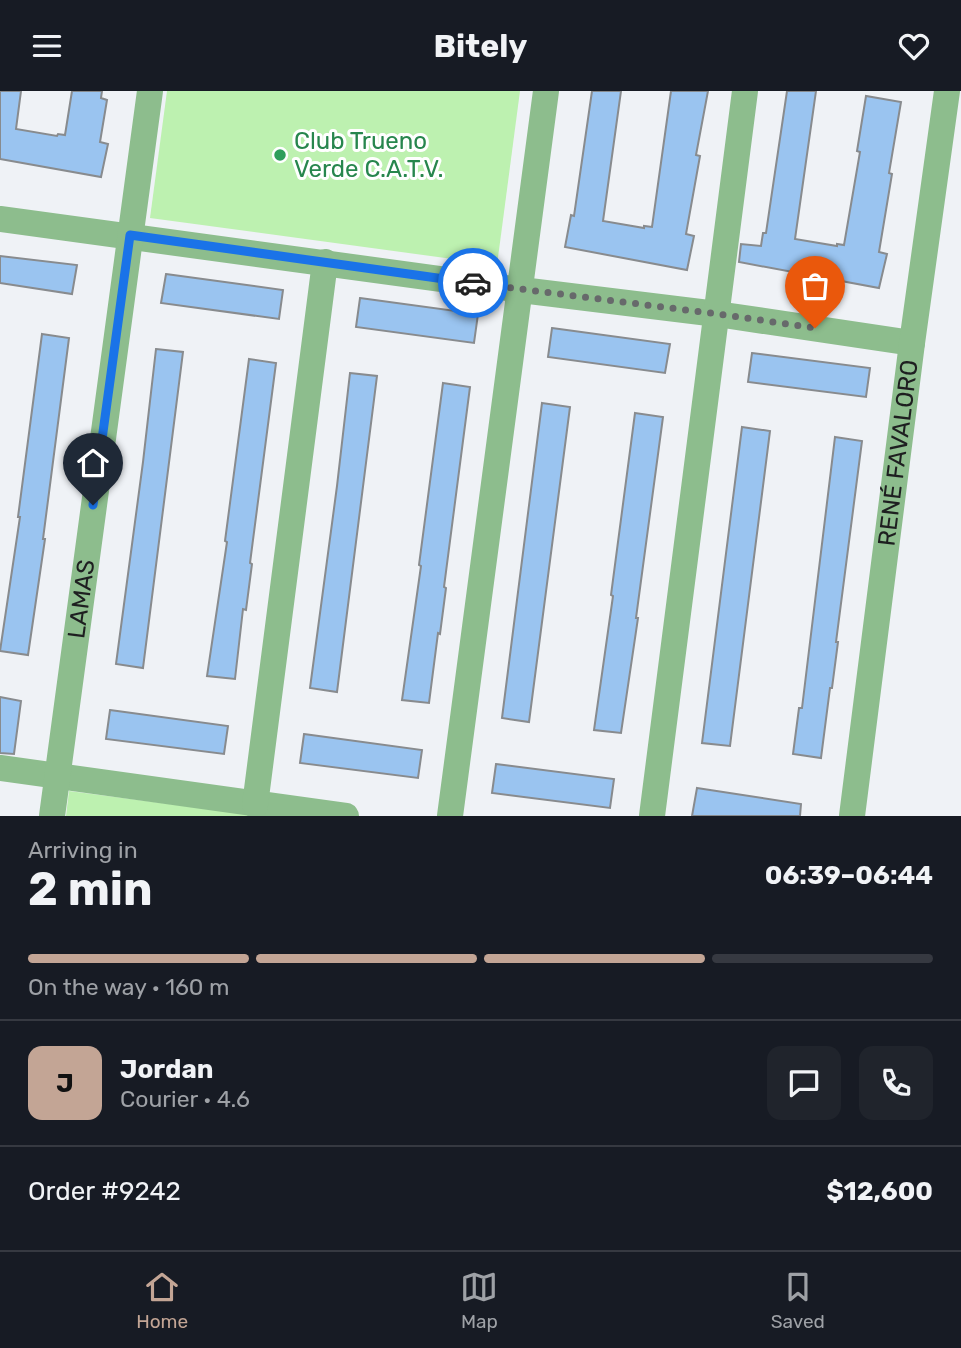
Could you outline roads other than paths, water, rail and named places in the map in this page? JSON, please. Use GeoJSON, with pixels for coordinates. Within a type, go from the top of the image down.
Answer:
{"type":"FeatureCollection","features":[{"type":"Feature","properties":{"kind":"street","name":"LAMAS"},"geometry":{"type":"LineString","coordinates":[[52,816],[150,91]]}},
{"type":"Feature","properties":{"kind":"street"},"geometry":{"type":"LineString","coordinates":[[450,816],[546,91]]}},
{"type":"Feature","properties":{"kind":"street"},"geometry":{"type":"LineString","coordinates":[[652,816],[745,91]]}},
{"type":"Feature","properties":{"kind":"street","name":"RENÉ FAVALORO"},"geometry":{"type":"LineString","coordinates":[[852,816],[947,91]]}},
{"type":"Feature","properties":{"kind":"street"},"geometry":{"type":"LineString","coordinates":[[0,219],[718,314],[912,343]]}},
{"type":"Feature","properties":{"kind":"street"},"geometry":{"type":"LineString","coordinates":[[255,805],[325,263]]}},
{"type":"Feature","properties":{"kind":"street"},"geometry":{"type":"LineString","coordinates":[[0,768],[346,816]]}},
{"type":"Feature","properties":{"kind":"place","name":"Club Trueno Verde C.A.T.V."},"geometry":{"type":"Point","coordinates":[280,155]}}]}
